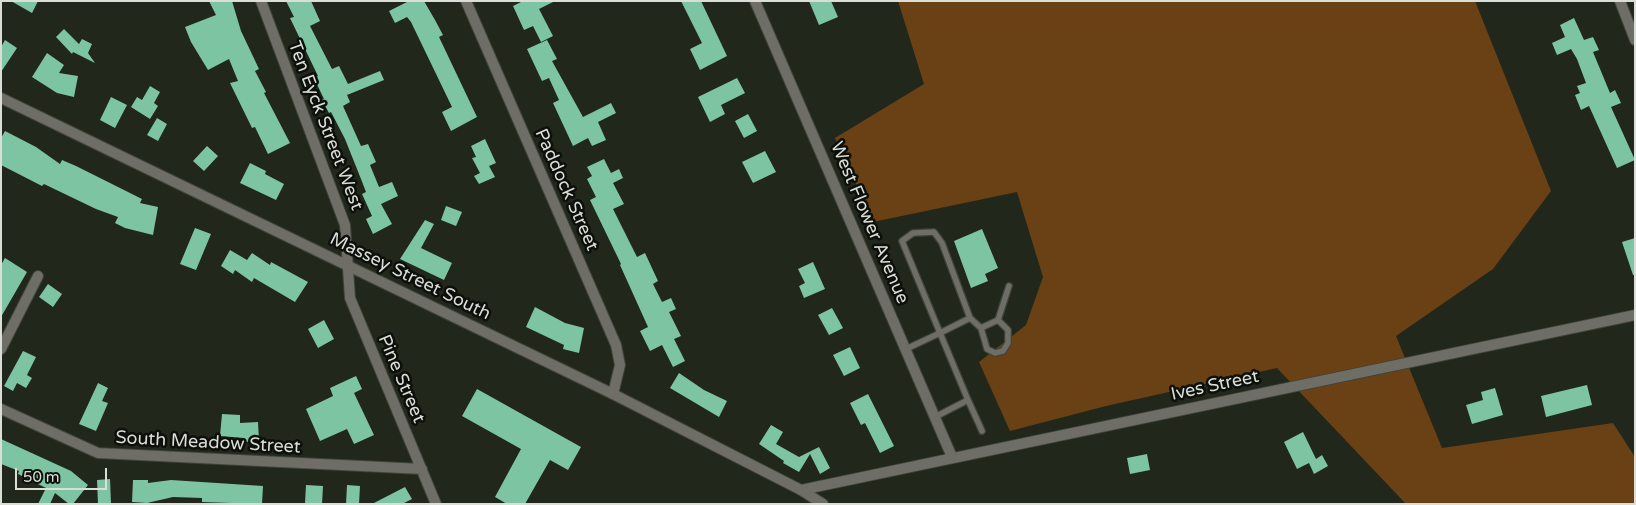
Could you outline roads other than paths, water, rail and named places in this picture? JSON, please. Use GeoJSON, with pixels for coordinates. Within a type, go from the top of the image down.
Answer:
{"type":"FeatureCollection","features":[{"type":"Feature","properties":{"kind":"street","name":"Ten Eyck Street West"},"geometry":{"type":"LineString","coordinates":[[261,1],[345,225],[347,265]]}},
{"type":"Feature","properties":{"kind":"street","name":"Paddock Street"},"geometry":{"type":"LineString","coordinates":[[466,1],[616,345],[620,365],[613,394]]}},
{"type":"Feature","properties":{"kind":"street","name":"West Flower Avenue"},"geometry":{"type":"LineString","coordinates":[[755,1],[952,457]]}},
{"type":"Feature","properties":{"kind":"street"},"geometry":{"type":"LineString","coordinates":[[1620,1],[1635,40]]}},
{"type":"Feature","properties":{"kind":"street","name":"Massey Street South"},"geometry":{"type":"LineString","coordinates":[[1,98],[613,394],[801,490],[823,504]]}},
{"type":"Feature","properties":{"kind":"street","name":"Pine Street"},"geometry":{"type":"LineString","coordinates":[[347,265],[350,298],[359,323],[436,504]]}},
{"type":"Feature","properties":{"kind":"street"},"geometry":{"type":"LineString","coordinates":[[1,349],[38,276]]}},
{"type":"Feature","properties":{"kind":"street","name":"Ives Street"},"geometry":{"type":"LineString","coordinates":[[801,490],[1635,315]]}},
{"type":"Feature","properties":{"kind":"street","name":"South Meadow Street"},"geometry":{"type":"LineString","coordinates":[[1,409],[98,453],[422,470]]}},
{"type":"Feature","properties":{"kind":"lane"},"geometry":{"type":"LineString","coordinates":[[982,431],[902,241],[913,232],[934,232],[942,243],[970,318],[981,328],[987,349],[995,353],[1003,351],[1008,343],[1008,330],[998,320]]}},
{"type":"Feature","properties":{"kind":"lane"},"geometry":{"type":"LineString","coordinates":[[981,328],[998,320],[1010,286]]}},
{"type":"Feature","properties":{"kind":"lane"},"geometry":{"type":"LineString","coordinates":[[906,349],[970,318]]}},
{"type":"Feature","properties":{"kind":"lane"},"geometry":{"type":"LineString","coordinates":[[935,416],[968,400]]}}]}
